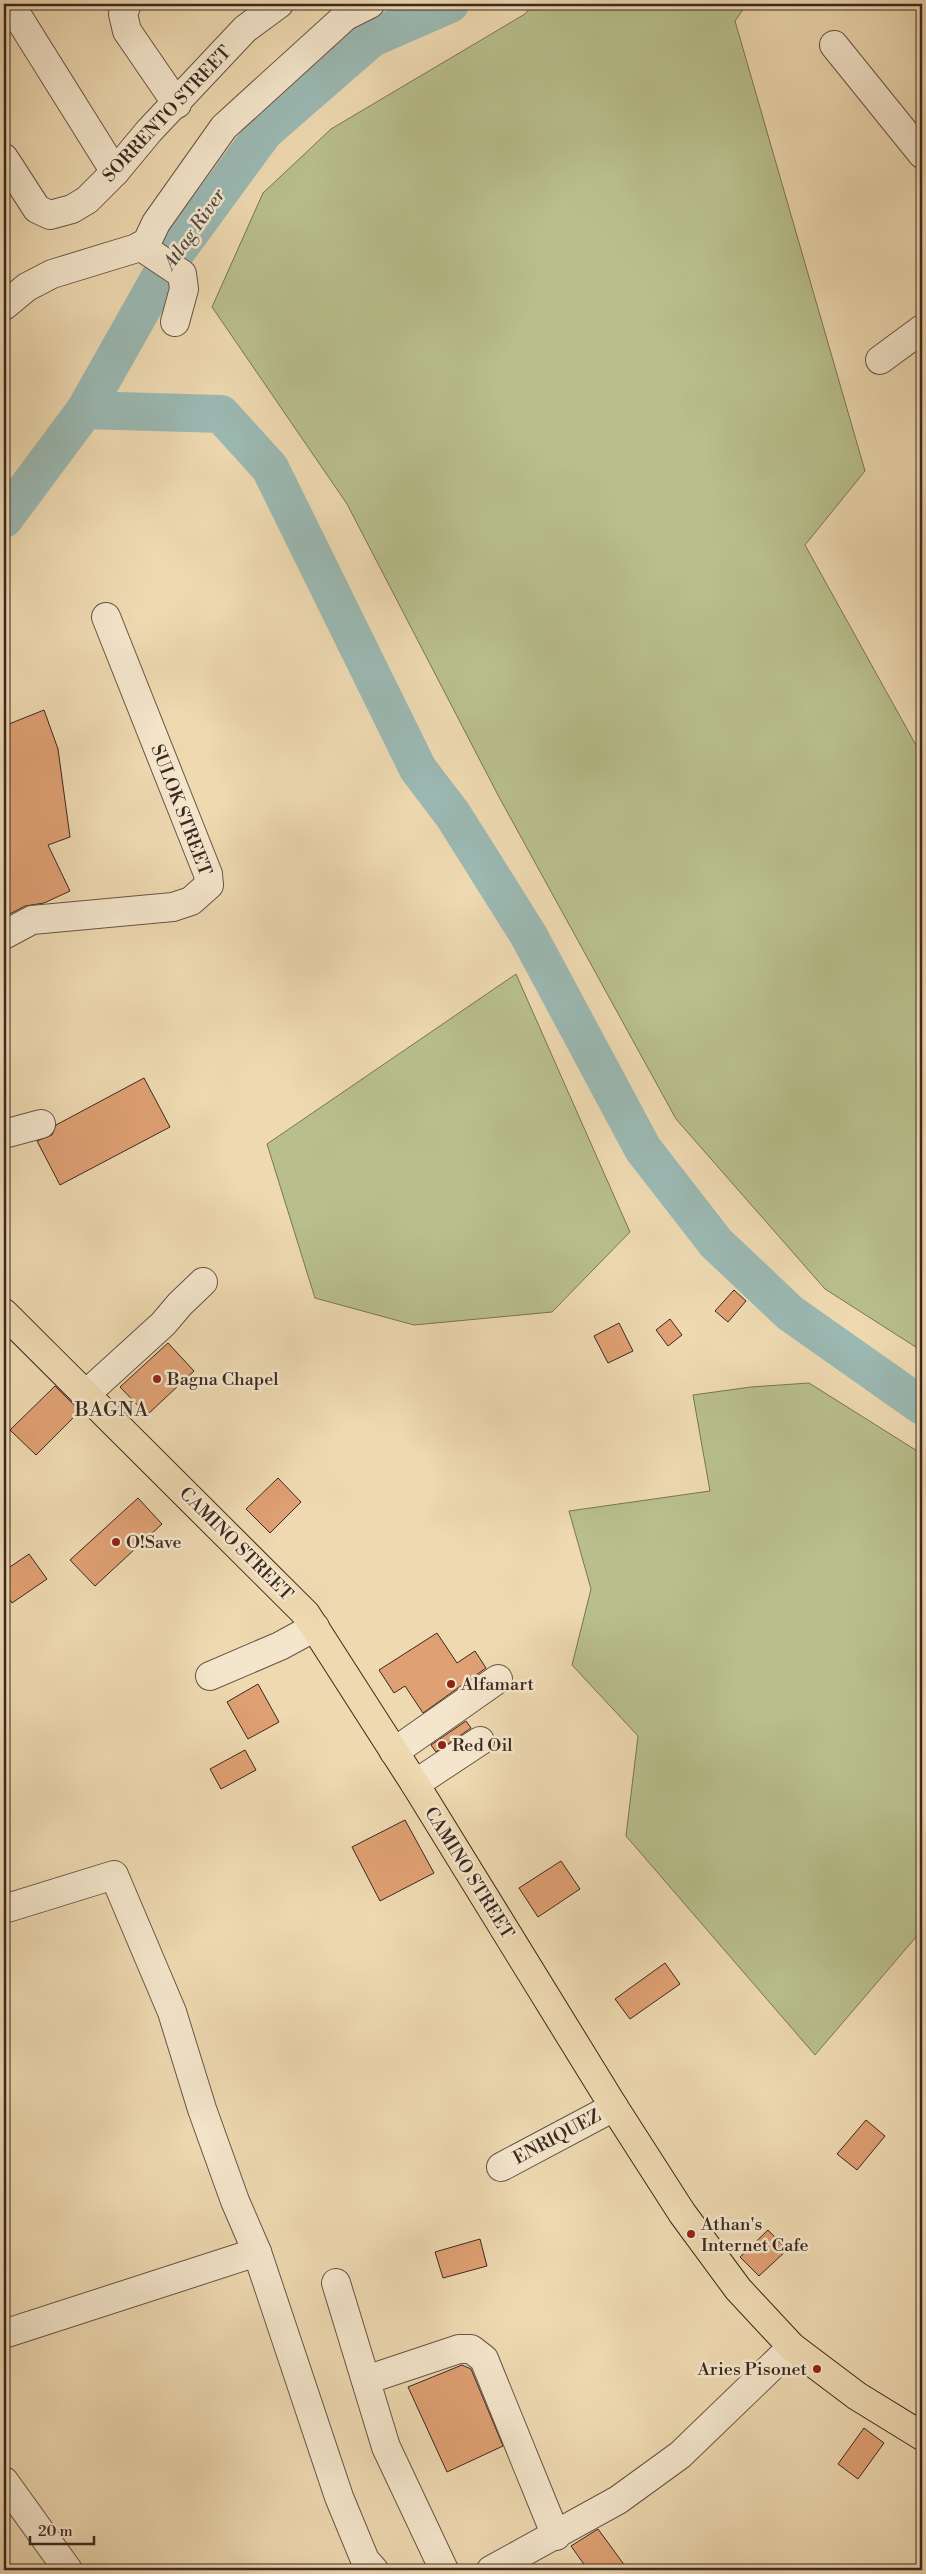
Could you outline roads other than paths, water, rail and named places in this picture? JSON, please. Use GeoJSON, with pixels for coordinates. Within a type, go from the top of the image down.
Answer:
{"type":"FeatureCollection","features":[{"type":"Feature","properties":{"kind":"main road","name":"CAMINO STREET"},"geometry":{"type":"LineString","coordinates":[[4,1313],[306,1614],[414,1784],[614,2107],[682,2213],[738,2289],[792,2347],[857,2396],[922,2434]]}},
{"type":"Feature","properties":{"kind":"street"},"geometry":{"type":"LineString","coordinates":[[10,4],[115,172]]}},
{"type":"Feature","properties":{"kind":"street"},"geometry":{"type":"LineString","coordinates":[[127,4],[123,14],[127,31],[177,104]]}},
{"type":"Feature","properties":{"kind":"street","name":"SORRENTO STREET"},"geometry":{"type":"LineString","coordinates":[[4,158],[37,209],[50,215],[67,211],[86,200],[115,172],[149,131],[177,104],[245,29],[279,4]]}},
{"type":"Feature","properties":{"kind":"street"},"geometry":{"type":"LineString","coordinates":[[144,249],[156,223],[224,126],[346,16],[370,4]]}},
{"type":"Feature","properties":{"kind":"street"},"geometry":{"type":"LineString","coordinates":[[834,45],[922,154]]}},
{"type":"Feature","properties":{"kind":"street"},"geometry":{"type":"LineString","coordinates":[[4,306],[28,288],[52,274],[144,249],[178,270],[184,281],[184,289],[175,322]]}},
{"type":"Feature","properties":{"kind":"street"},"geometry":{"type":"LineString","coordinates":[[880,360],[922,328]]}},
{"type":"Feature","properties":{"kind":"street","name":"SULOK STREET"},"geometry":{"type":"LineString","coordinates":[[4,935],[32,920],[173,906],[191,901],[209,885],[208,874],[106,616]]}},
{"type":"Feature","properties":{"kind":"street"},"geometry":{"type":"LineString","coordinates":[[4,1134],[41,1124]]}},
{"type":"Feature","properties":{"kind":"street"},"geometry":{"type":"LineString","coordinates":[[85,1395],[162,1324],[203,1282]]}},
{"type":"Feature","properties":{"kind":"street"},"geometry":{"type":"LineString","coordinates":[[210,1676],[280,1646],[315,1627]]}},
{"type":"Feature","properties":{"kind":"street"},"geometry":{"type":"LineString","coordinates":[[394,1752],[498,1679]]}},
{"type":"Feature","properties":{"kind":"street"},"geometry":{"type":"LineString","coordinates":[[414,1784],[480,1741]]}},
{"type":"Feature","properties":{"kind":"street"},"geometry":{"type":"LineString","coordinates":[[4,1909],[114,1875],[172,2012],[202,2109],[235,2201],[256,2252],[339,2497],[365,2560],[374,2570]]}},
{"type":"Feature","properties":{"kind":"street","name":"ENRIQUEZ"},"geometry":{"type":"LineString","coordinates":[[501,2167],[614,2107]]}},
{"type":"Feature","properties":{"kind":"street"},"geometry":{"type":"LineString","coordinates":[[4,2334],[256,2252]]}},
{"type":"Feature","properties":{"kind":"street"},"geometry":{"type":"LineString","coordinates":[[336,2283],[386,2447],[444,2570]]}},
{"type":"Feature","properties":{"kind":"street"},"geometry":{"type":"LineString","coordinates":[[491,2570],[556,2536],[618,2500],[680,2455],[792,2347]]}},
{"type":"Feature","properties":{"kind":"street"},"geometry":{"type":"LineString","coordinates":[[366,2380],[459,2349],[471,2349],[484,2359],[556,2536]]}},
{"type":"Feature","properties":{"kind":"street"},"geometry":{"type":"LineString","coordinates":[[4,2481],[68,2570]]}},
{"type":"Feature","properties":{"kind":"waterway","name":"Atlag River"},"geometry":{"type":"LineString","coordinates":[[4,519],[85,410],[168,263],[264,132],[372,38],[450,4]]}},
{"type":"Feature","properties":{"kind":"waterway"},"geometry":{"type":"LineString","coordinates":[[85,410],[221,414],[270,468],[418,769],[453,815],[529,936],[643,1149],[716,1243],[790,1313],[922,1406]]}},
{"type":"Feature","properties":{"kind":"place","name":"Bagna Chapel"},"geometry":{"type":"Point","coordinates":[157,1379]}},
{"type":"Feature","properties":{"kind":"place","name":"O!Save"},"geometry":{"type":"Point","coordinates":[116,1542]}},
{"type":"Feature","properties":{"kind":"place","name":"Alfamart"},"geometry":{"type":"Point","coordinates":[451,1684]}},
{"type":"Feature","properties":{"kind":"place","name":"Red Oil"},"geometry":{"type":"Point","coordinates":[442,1745]}},
{"type":"Feature","properties":{"kind":"place","name":"Athan's Internet Cafe"},"geometry":{"type":"Point","coordinates":[691,2234]}},
{"type":"Feature","properties":{"kind":"place","name":"Aries Pisonet"},"geometry":{"type":"Point","coordinates":[817,2369]}},
{"type":"Feature","properties":{"kind":"district","name":"BAGNA"},"geometry":{"type":"Point","coordinates":[112,1410]}}]}
